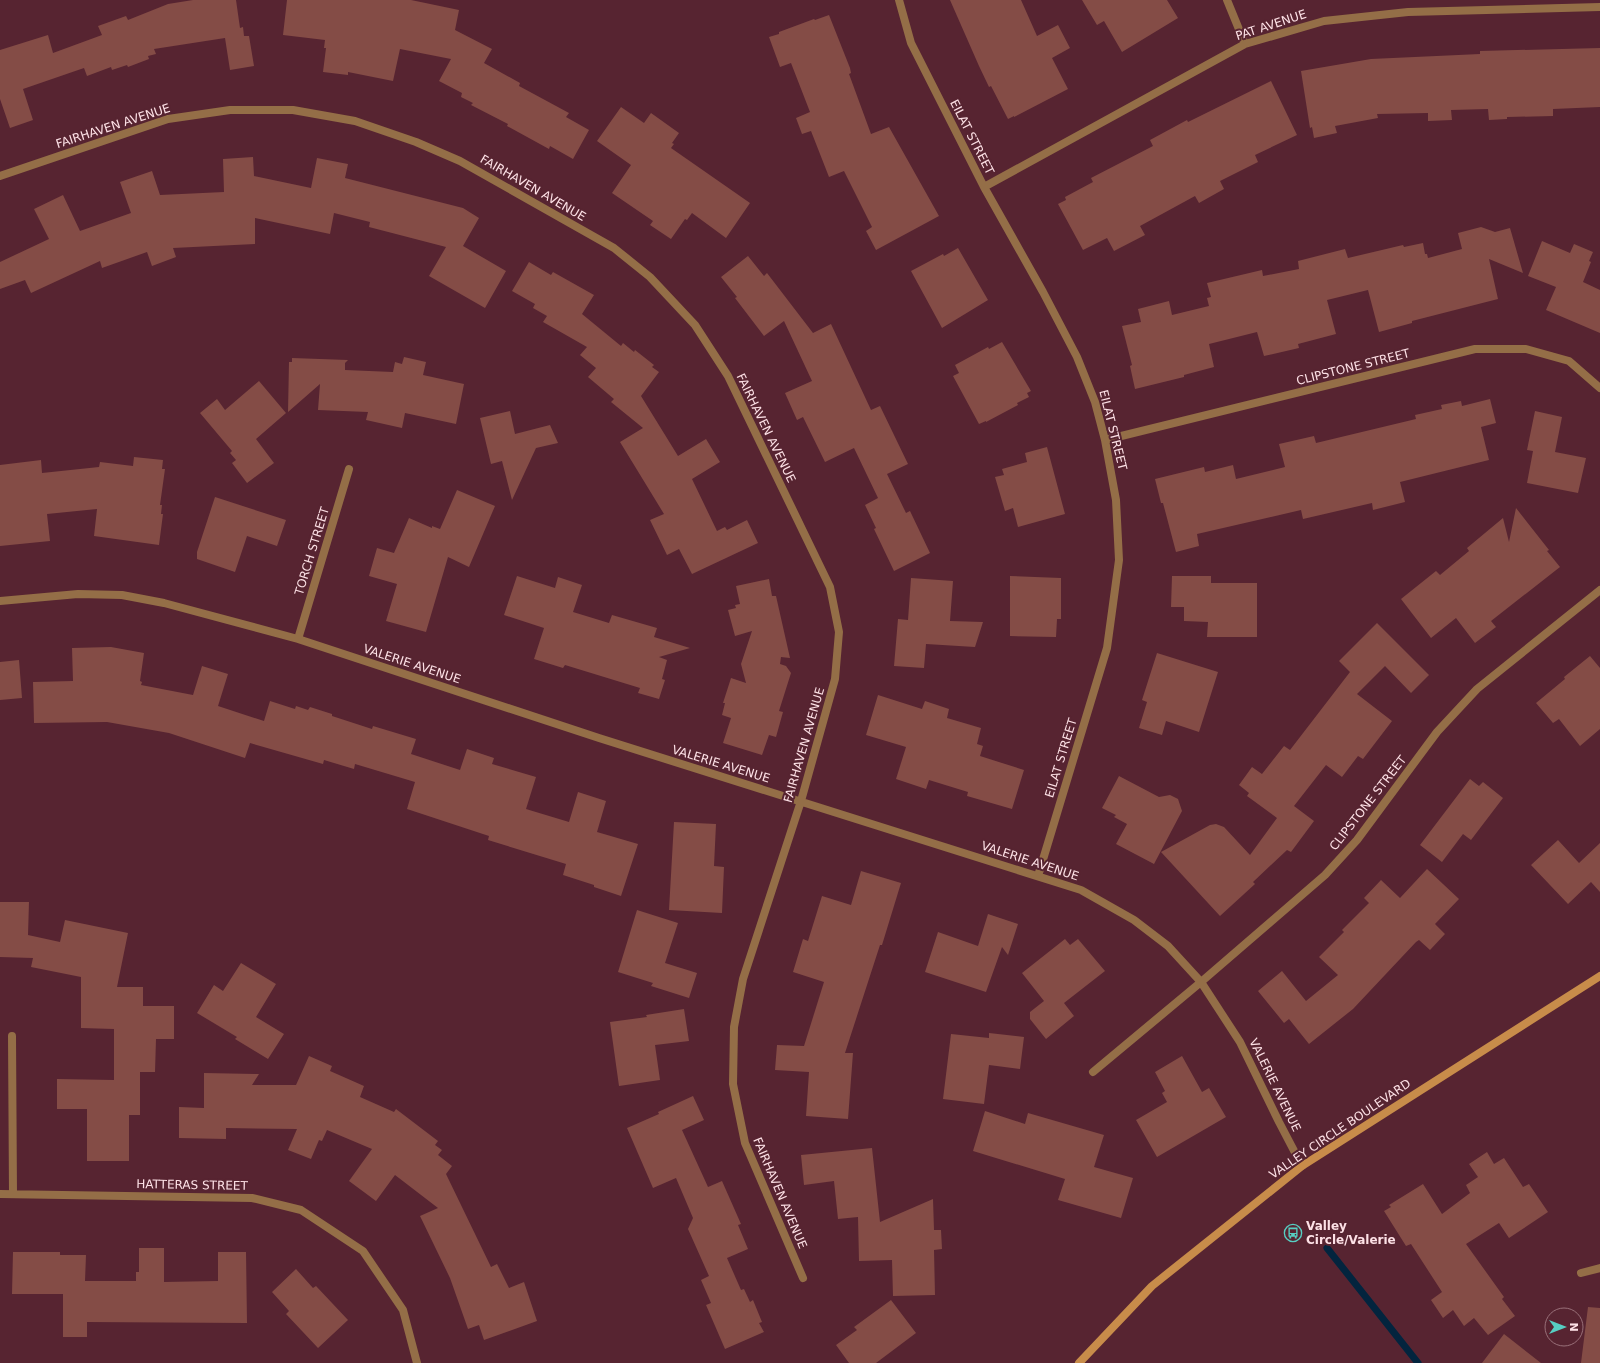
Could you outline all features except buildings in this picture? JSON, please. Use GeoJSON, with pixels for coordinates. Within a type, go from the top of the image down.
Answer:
{"type":"FeatureCollection","features":[{"type":"Feature","properties":{"kind":"main road","name":"VALLEY CIRCLE BOULEVARD"},"geometry":{"type":"LineString","coordinates":[[1080,1363],[1152,1286],[1302,1166],[1600,976]]}},
{"type":"Feature","properties":{"kind":"street","name":"EILAT STREET"},"geometry":{"type":"LineString","coordinates":[[899,0],[911,43],[984,187],[1043,292],[1077,357],[1095,402],[1105,440],[1116,500],[1119,560],[1107,648],[1038,876]]}},
{"type":"Feature","properties":{"kind":"street"},"geometry":{"type":"LineString","coordinates":[[1227,0],[1245,44]]}},
{"type":"Feature","properties":{"kind":"street","name":"PAT AVENUE"},"geometry":{"type":"LineString","coordinates":[[984,187],[1245,44],[1324,21],[1400,13],[1600,7]]}},
{"type":"Feature","properties":{"kind":"street","name":"FAIRHAVEN AVENUE"},"geometry":{"type":"LineString","coordinates":[[0,176],[168,119],[230,110],[292,110],[355,121],[416,142],[460,161],[614,248],[650,277],[695,325],[728,376],[830,587],[839,632],[835,679],[801,801],[743,979],[734,1027],[733,1084],[745,1143],[803,1278]]}},
{"type":"Feature","properties":{"kind":"street","name":"CLIPSTONE STREET"},"geometry":{"type":"LineString","coordinates":[[1105,440],[1475,349],[1526,349],[1569,361],[1600,388]]}},
{"type":"Feature","properties":{"kind":"street","name":"TORCH STREET"},"geometry":{"type":"LineString","coordinates":[[298,639],[349,469]]}},
{"type":"Feature","properties":{"kind":"street","name":"CLIPSTONE STREET"},"geometry":{"type":"LineString","coordinates":[[1093,1072],[1201,982],[1325,875],[1357,840],[1437,732],[1477,689],[1600,590]]}},
{"type":"Feature","properties":{"kind":"street","name":"VALERIE AVENUE"},"geometry":{"type":"LineString","coordinates":[[0,601],[78,594],[122,595],[164,603],[298,639],[598,738],[1081,890],[1134,920],[1168,946],[1201,982],[1240,1042],[1302,1166]]}},
{"type":"Feature","properties":{"kind":"street"},"geometry":{"type":"LineString","coordinates":[[12,1036],[13,1194]]}},
{"type":"Feature","properties":{"kind":"street","name":"HATTERAS STREET"},"geometry":{"type":"LineString","coordinates":[[0,1194],[252,1198],[301,1210],[363,1251],[403,1310],[417,1363]]}},
{"type":"Feature","properties":{"kind":"street"},"geometry":{"type":"LineString","coordinates":[[1581,1273],[1600,1268]]}},
{"type":"Feature","properties":{"kind":"waterway"},"geometry":{"type":"LineString","coordinates":[[1327,1248],[1418,1363]]}},
{"type":"Feature","properties":{"kind":"place","name":"Valley Circle/Valerie"},"geometry":{"type":"Point","coordinates":[1293,1233]}}]}
